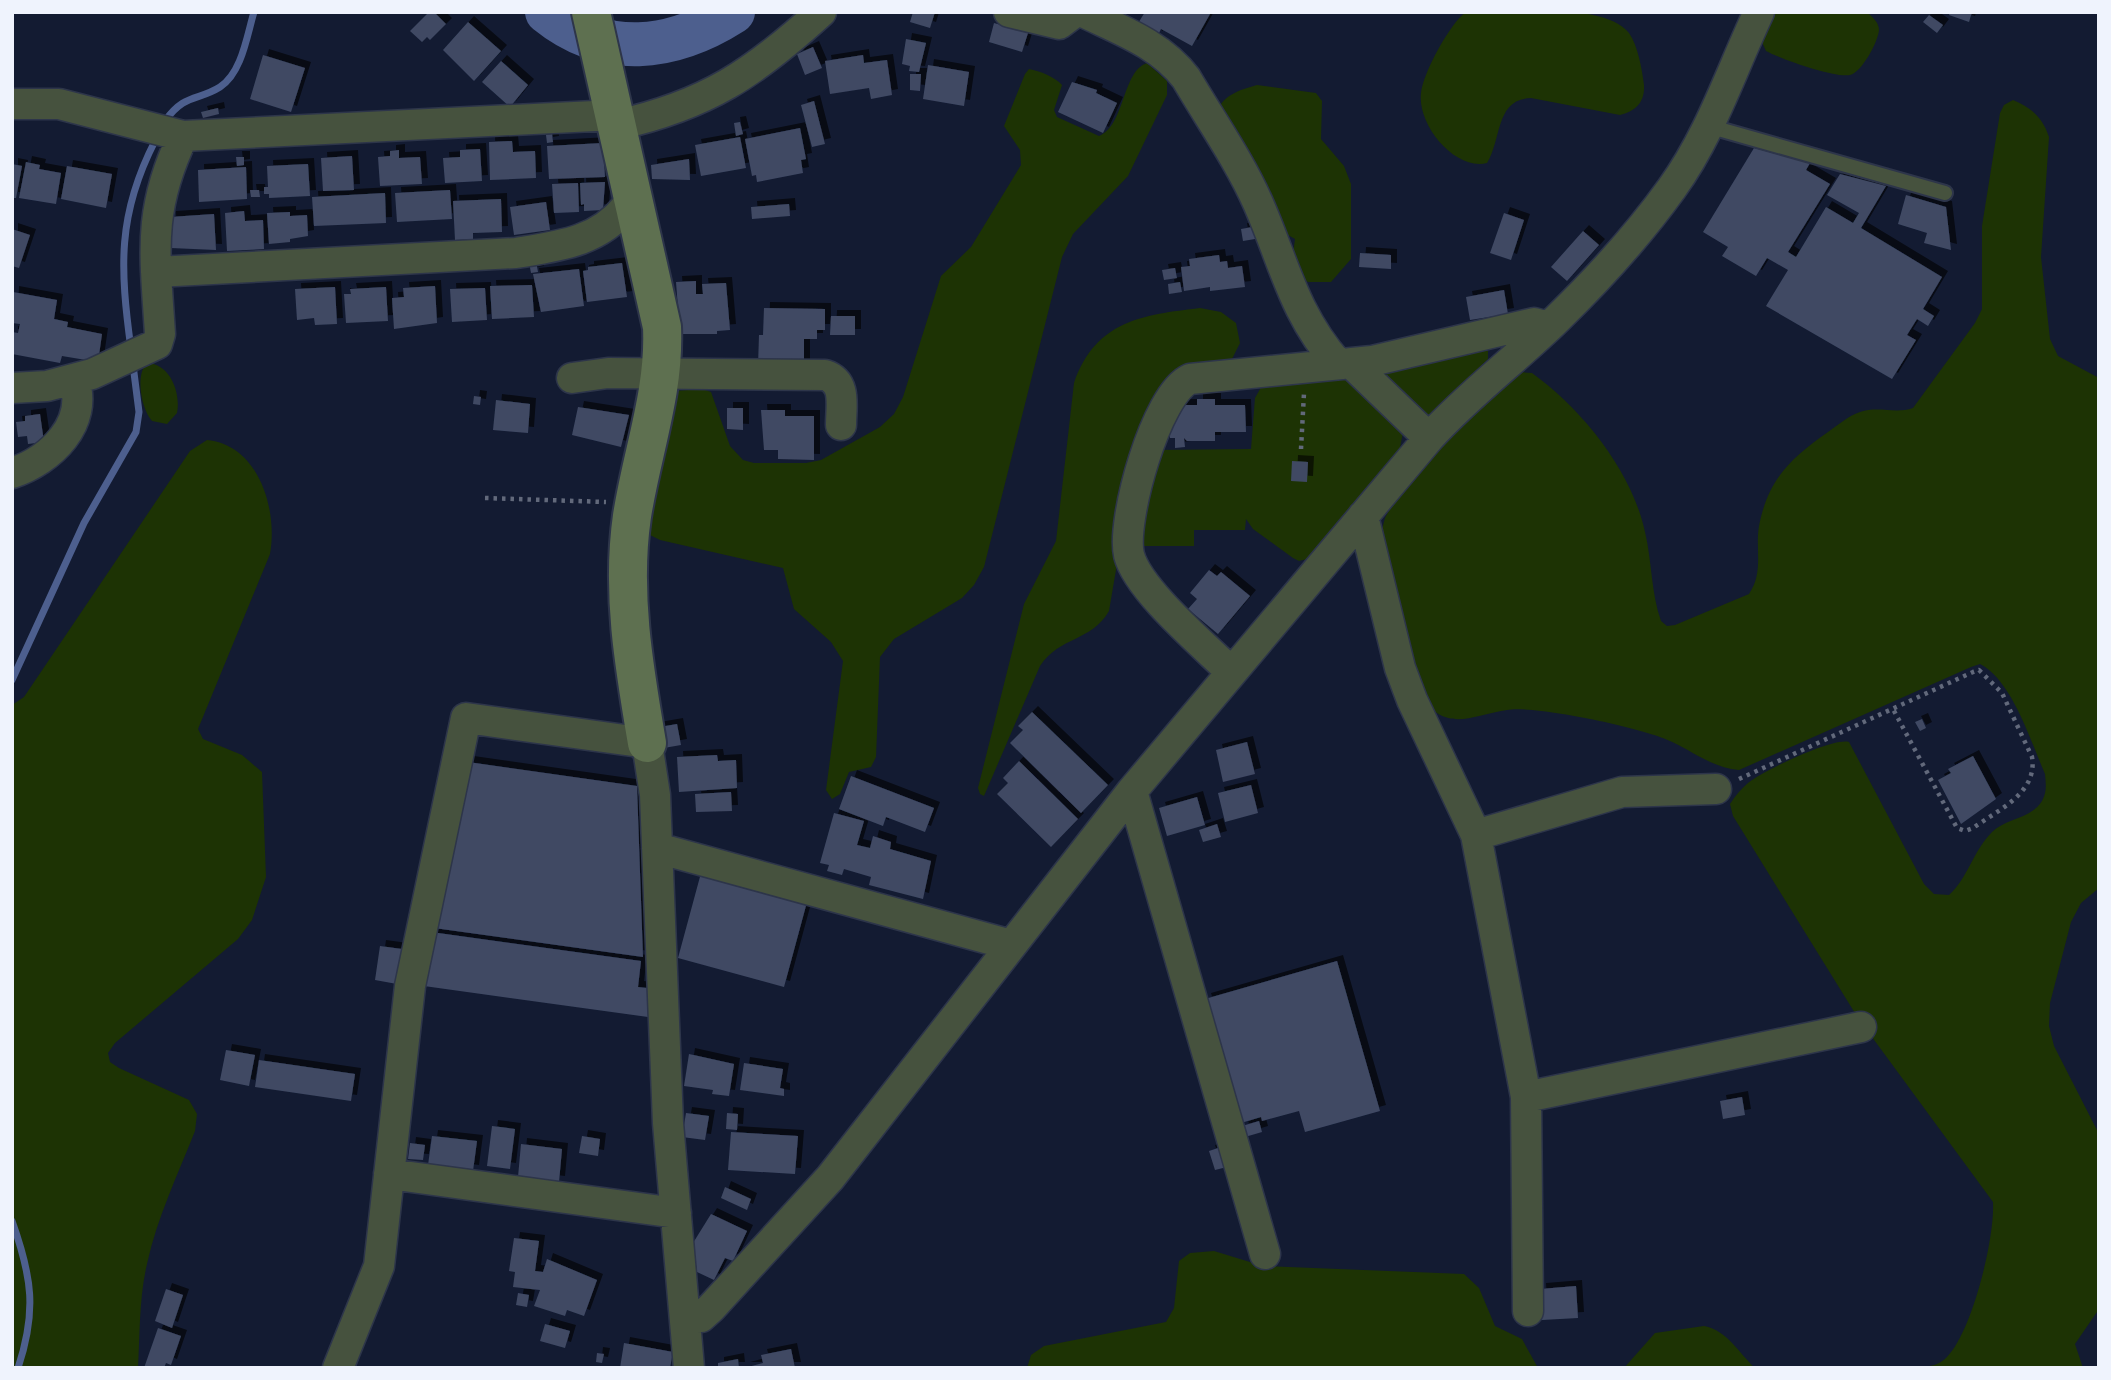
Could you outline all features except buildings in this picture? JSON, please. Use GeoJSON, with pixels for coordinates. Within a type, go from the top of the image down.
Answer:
{"type":"FeatureCollection","features":[{"type":"Feature","properties":{"kind":"street"},"geometry":{"type":"LineString","coordinates":[[590,12],[659,302],[662,373],[635,502],[629,554],[629,626],[655,795],[668,1122],[689,1368]]}},
{"type":"Feature","properties":{"kind":"street"},"geometry":{"type":"LineString","coordinates":[[12,104],[59,104],[183,136],[616,120],[689,104],[736,82],[778,52],[821,12]]}},
{"type":"Feature","properties":{"kind":"street"},"geometry":{"type":"LineString","coordinates":[[1009,12],[1059,24],[1075,12]]}},
{"type":"Feature","properties":{"kind":"street"},"geometry":{"type":"LineString","coordinates":[[1083,12],[1150,44],[1186,78],[1258,201],[1295,299],[1318,340],[1429,438]]}},
{"type":"Feature","properties":{"kind":"street"},"geometry":{"type":"LineString","coordinates":[[685,1318],[701,1317],[711,1308],[798,1216],[1132,791],[1429,438],[1477,388],[1548,327],[1653,213],[1689,162],[1708,126],[1759,12]]}},
{"type":"Feature","properties":{"kind":"street"},"geometry":{"type":"LineString","coordinates":[[12,388],[74,380],[157,344],[160,334],[156,214],[161,189],[183,136]]}},
{"type":"Feature","properties":{"kind":"street"},"geometry":{"type":"LineString","coordinates":[[156,272],[516,253],[575,242],[596,234],[614,221],[626,207],[636,205]]}},
{"type":"Feature","properties":{"kind":"street"},"geometry":{"type":"LineString","coordinates":[[1231,672],[1157,597],[1129,556],[1129,539],[1146,451],[1169,398],[1181,383],[1190,379],[1345,364],[1534,323],[1548,327]]}},
{"type":"Feature","properties":{"kind":"street"},"geometry":{"type":"LineString","coordinates":[[572,378],[608,373],[825,375],[833,377],[841,392],[841,425]]}},
{"type":"Feature","properties":{"kind":"street"},"geometry":{"type":"LineString","coordinates":[[12,473],[42,458],[70,428],[78,410],[79,393],[74,380]]}},
{"type":"Feature","properties":{"kind":"street"},"geometry":{"type":"LineString","coordinates":[[1363,516],[1400,668],[1476,835],[1526,1097],[1528,1311]]}},
{"type":"Feature","properties":{"kind":"street"},"geometry":{"type":"LineString","coordinates":[[338,1368],[379,1266],[410,986],[466,718],[647,743]]}},
{"type":"Feature","properties":{"kind":"street"},"geometry":{"type":"LineString","coordinates":[[1476,835],[1622,792],[1716,789]]}},
{"type":"Feature","properties":{"kind":"street"},"geometry":{"type":"LineString","coordinates":[[1132,791],[1265,1254]]}},
{"type":"Feature","properties":{"kind":"street"},"geometry":{"type":"LineString","coordinates":[[657,848],[1011,945]]}},
{"type":"Feature","properties":{"kind":"street"},"geometry":{"type":"LineString","coordinates":[[1526,1097],[1861,1027]]}},
{"type":"Feature","properties":{"kind":"street"},"geometry":{"type":"LineString","coordinates":[[389,1174],[676,1213]]}},
{"type":"Feature","properties":{"kind":"lane"},"geometry":{"type":"LineString","coordinates":[[1708,126],[1945,193]]}},
{"type":"Feature","properties":{"kind":"path"},"geometry":{"type":"LineString","coordinates":[[1301,449],[1306,368]]}},
{"type":"Feature","properties":{"kind":"path"},"geometry":{"type":"LineString","coordinates":[[485,498],[635,502]]}},
{"type":"Feature","properties":{"kind":"path"},"geometry":{"type":"LineString","coordinates":[[1716,789],[1973,672],[1985,673],[2002,693],[2032,757],[2034,768],[2027,788],[1973,828],[1965,831],[1957,828],[1893,709]]}},
{"type":"Feature","properties":{"kind":"green space"},"geometry":{"type":"Polygon","coordinates":[[[1553,10],[1599,16],[1617,23],[1629,33],[1637,51],[1644,85],[1643,97],[1634,108],[1620,115],[1531,98],[1519,100],[1505,113],[1487,163],[1475,164],[1463,160],[1440,143],[1432,131],[1421,106],[1421,93],[1438,49],[1452,26],[1466,12],[1553,10]]]}},
{"type":"Feature","properties":{"kind":"green space"},"geometry":{"type":"Polygon","coordinates":[[[1774,12],[1867,12],[1877,22],[1879,30],[1873,49],[1855,73],[1832,74],[1766,51],[1762,42],[1774,12]]]}},
{"type":"Feature","properties":{"kind":"green space"},"geometry":{"type":"Polygon","coordinates":[[[1147,63],[1167,81],[1167,95],[1128,176],[1073,234],[1062,257],[984,567],[974,585],[962,598],[894,639],[880,657],[876,757],[871,767],[849,772],[840,794],[832,799],[826,790],[843,661],[831,642],[794,609],[783,568],[660,540],[650,535],[644,526],[674,391],[702,389],[711,392],[730,446],[743,460],[754,463],[806,463],[821,460],[880,427],[894,414],[903,397],[941,276],[971,247],[1021,165],[1020,150],[1004,126],[1025,74],[1029,69],[1059,82],[1062,85],[1054,110],[1057,117],[1099,136],[1114,122],[1133,76],[1147,63]]]}},
{"type":"Feature","properties":{"kind":"green space"},"geometry":{"type":"Polygon","coordinates":[[[1257,85],[1316,93],[1322,101],[1321,139],[1344,166],[1351,184],[1351,259],[1331,282],[1308,282],[1299,276],[1293,254],[1295,239],[1281,231],[1216,113],[1227,98],[1257,85]]]}},
{"type":"Feature","properties":{"kind":"green space"},"geometry":{"type":"Polygon","coordinates":[[[2013,100],[2036,114],[2049,137],[2041,257],[2050,339],[2058,356],[2099,378],[2099,888],[2081,903],[2071,922],[2050,1003],[2049,1026],[2054,1046],[2099,1134],[2099,1309],[2075,1344],[2083,1368],[1921,1368],[1937,1364],[1946,1358],[1965,1328],[1986,1261],[1993,1202],[1858,1018],[1733,816],[1730,804],[1748,783],[1768,771],[1814,750],[1849,742],[1924,884],[1934,894],[1949,895],[1961,881],[1985,839],[1998,827],[2032,811],[2045,794],[2045,774],[2027,729],[2002,683],[1980,664],[1739,770],[1712,763],[1656,736],[1564,714],[1521,709],[1470,718],[1449,718],[1440,715],[1420,696],[1380,537],[1385,518],[1394,501],[1445,439],[1519,372],[1532,373],[1569,404],[1586,423],[1617,464],[1629,486],[1645,532],[1661,621],[1667,626],[1675,625],[1749,594],[1756,577],[1758,535],[1763,510],[1768,495],[1783,471],[1815,442],[1856,414],[1867,410],[1913,408],[1975,323],[1982,309],[1982,226],[2000,113],[2004,105],[2013,100]]]}},
{"type":"Feature","properties":{"kind":"green space"},"geometry":{"type":"Polygon","coordinates":[[[1200,308],[1221,312],[1236,323],[1240,343],[1231,361],[1188,372],[1133,470],[1109,611],[1102,621],[1057,649],[1040,666],[984,796],[978,788],[1024,604],[1056,541],[1074,383],[1083,362],[1109,333],[1124,324],[1159,314],[1200,308]]]}},
{"type":"Feature","properties":{"kind":"green space"},"geometry":{"type":"Polygon","coordinates":[[[1479,345],[1488,351],[1488,359],[1426,419],[1374,369],[1479,345]]]}},
{"type":"Feature","properties":{"kind":"green space"},"geometry":{"type":"Polygon","coordinates":[[[147,363],[168,374],[176,389],[177,413],[167,424],[152,421],[145,408],[140,383],[143,368],[147,363]]]}},
{"type":"Feature","properties":{"kind":"green space"},"geometry":{"type":"Polygon","coordinates":[[[1339,372],[1404,427],[1399,453],[1311,558],[1299,561],[1293,558],[1253,529],[1246,519],[1245,530],[1194,530],[1194,546],[1136,546],[1154,450],[1251,449],[1255,398],[1264,382],[1339,372]]]}},
{"type":"Feature","properties":{"kind":"green space"},"geometry":{"type":"Polygon","coordinates":[[[207,440],[225,445],[240,454],[252,467],[261,482],[271,518],[270,554],[198,729],[203,739],[242,755],[262,772],[266,877],[252,920],[238,939],[115,1043],[108,1053],[110,1062],[119,1068],[189,1100],[197,1114],[195,1131],[162,1213],[147,1264],[141,1303],[138,1368],[12,1368],[12,705],[24,697],[190,451],[207,440]]]}},
{"type":"Feature","properties":{"kind":"green space"},"geometry":{"type":"Polygon","coordinates":[[[1214,1251],[1263,1266],[1464,1274],[1479,1288],[1495,1326],[1522,1339],[1538,1368],[1027,1368],[1031,1355],[1044,1346],[1166,1322],[1174,1308],[1179,1261],[1190,1253],[1214,1251]]]}},
{"type":"Feature","properties":{"kind":"green space"},"geometry":{"type":"Polygon","coordinates":[[[1704,1326],[1720,1332],[1755,1368],[1624,1368],[1655,1333],[1704,1326]]]}},
{"type":"Feature","properties":{"kind":"waterway"},"geometry":{"type":"LineString","coordinates":[[165,121],[179,106],[220,87],[234,73],[243,53],[254,12]]}},
{"type":"Feature","properties":{"kind":"waterway"},"geometry":{"type":"LineString","coordinates":[[547,12],[569,27],[592,37],[615,43],[639,44],[663,42],[686,35],[733,12]]}},
{"type":"Feature","properties":{"kind":"waterway"},"geometry":{"type":"LineString","coordinates":[[131,349],[125,293],[125,242],[134,193],[155,141]]}},
{"type":"Feature","properties":{"kind":"waterway"},"geometry":{"type":"LineString","coordinates":[[12,680],[84,523],[136,432],[139,412],[133,365]]}},
{"type":"Feature","properties":{"kind":"waterway"},"geometry":{"type":"LineString","coordinates":[[12,1221],[24,1260],[30,1294],[28,1329],[18,1368]]}}]}
